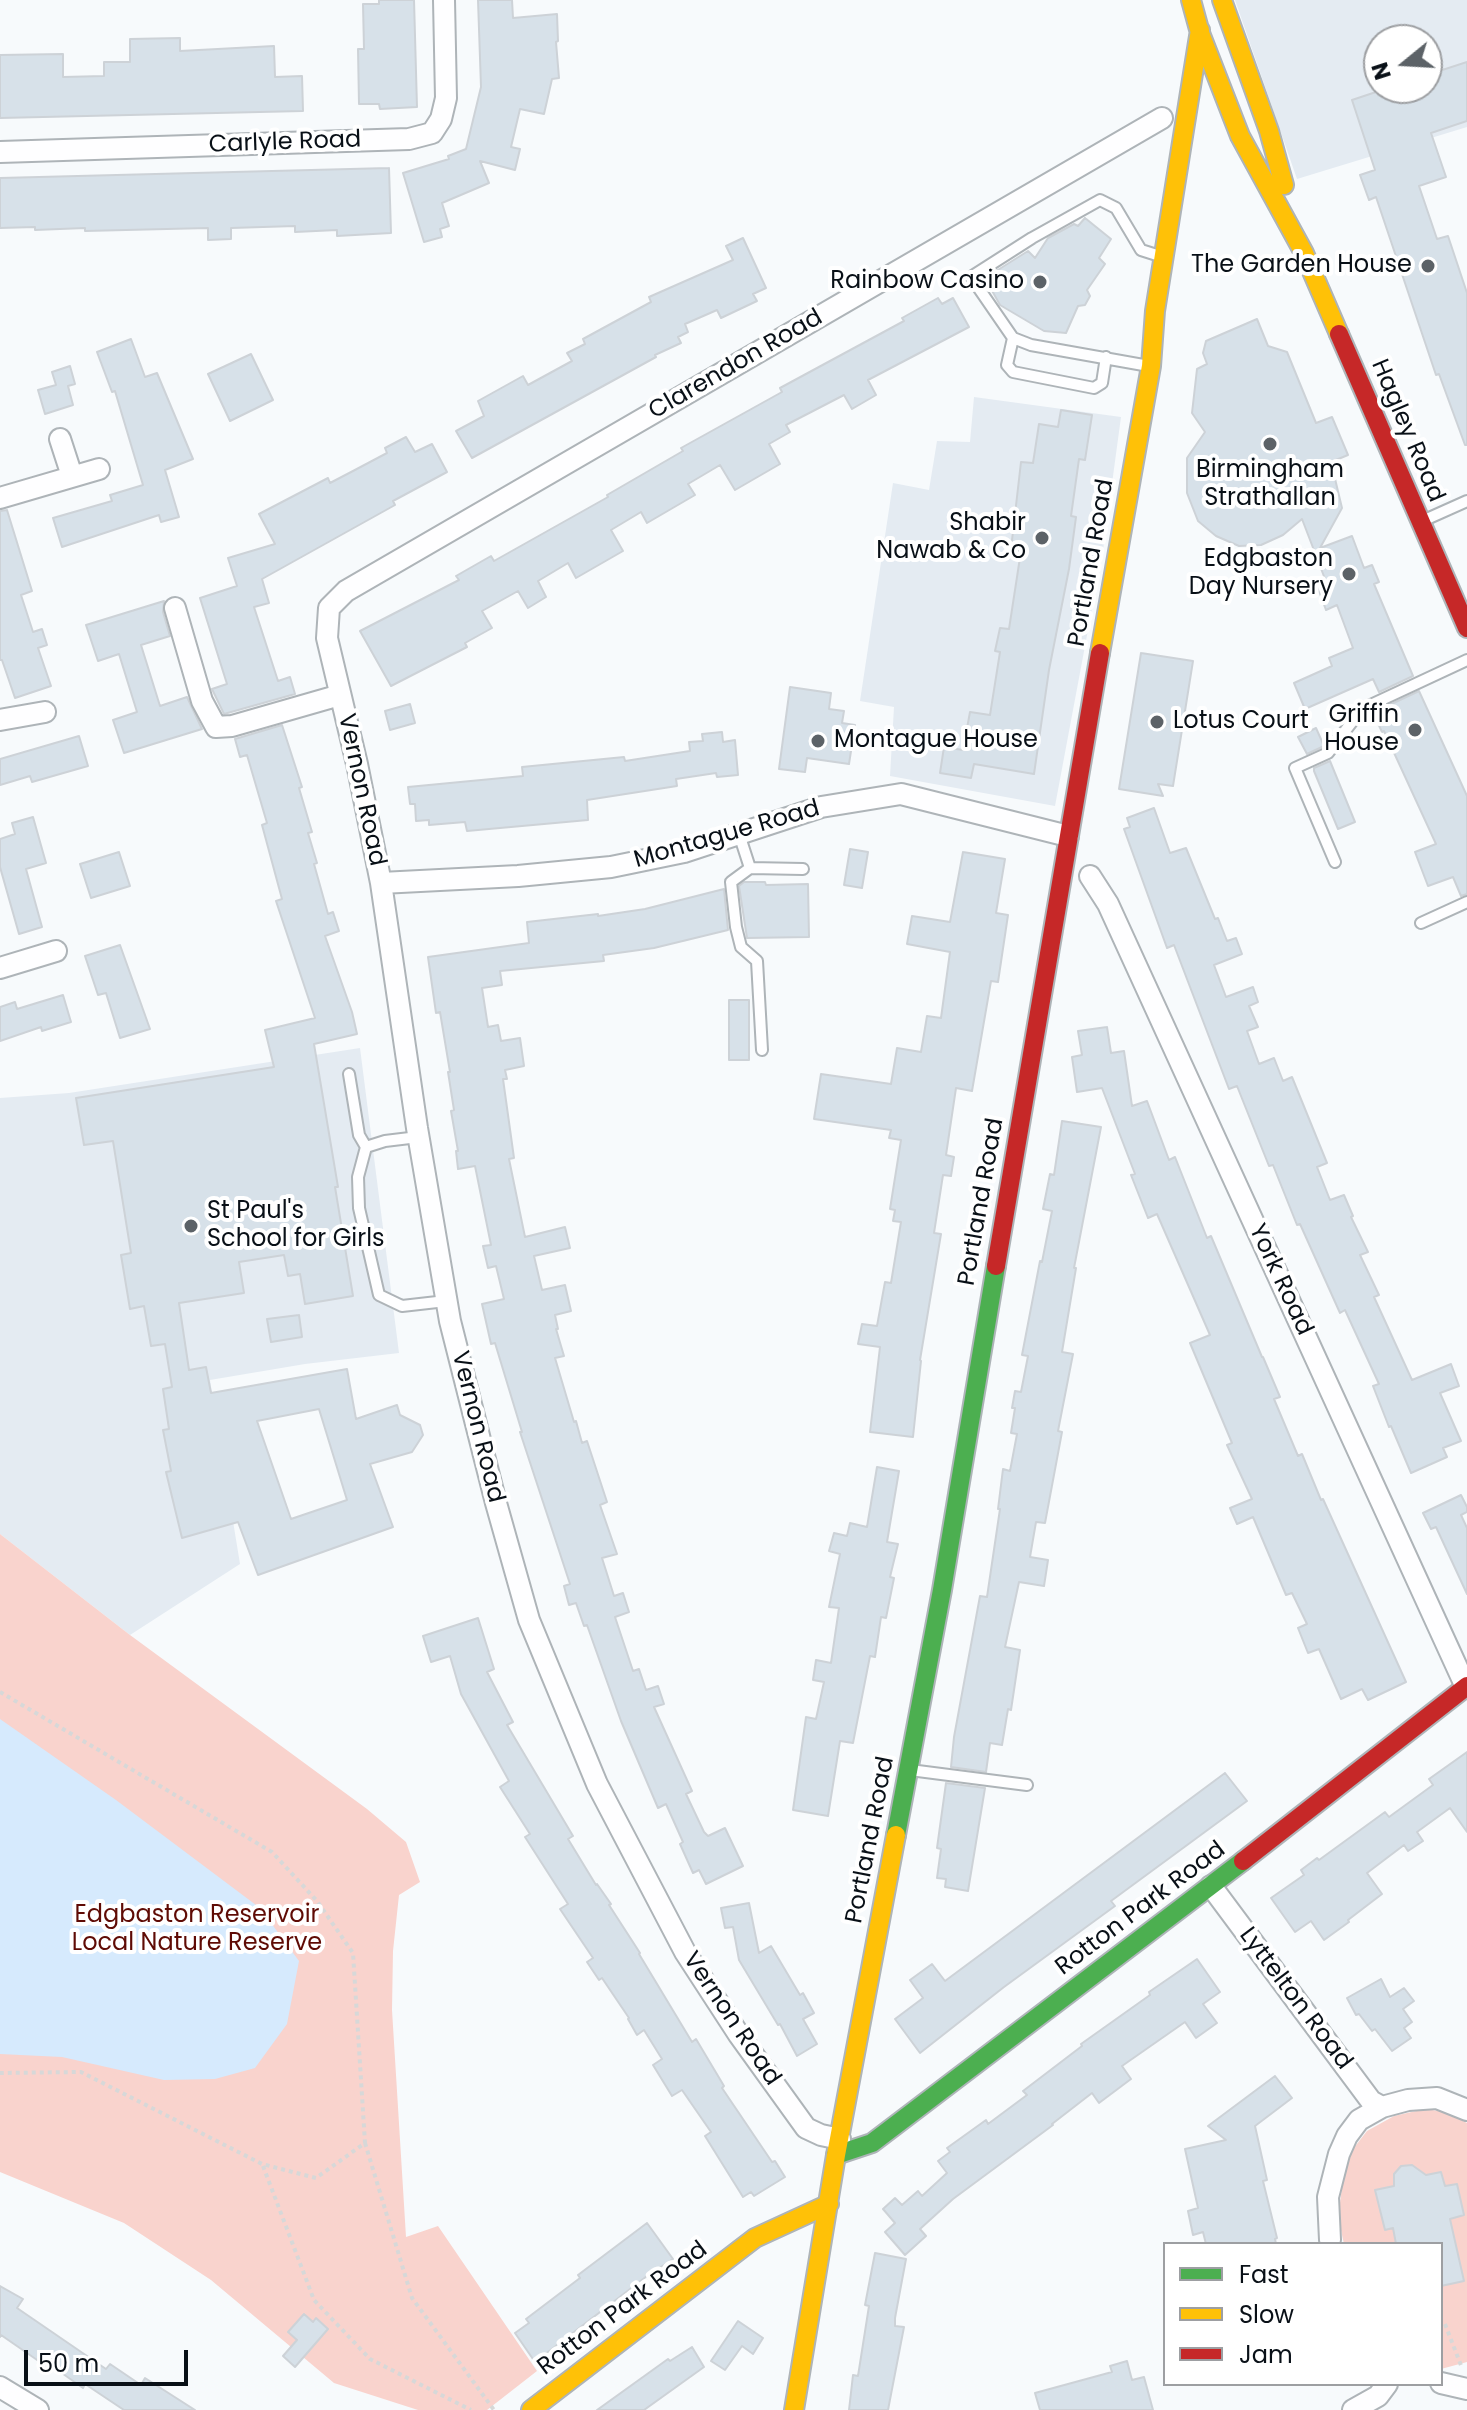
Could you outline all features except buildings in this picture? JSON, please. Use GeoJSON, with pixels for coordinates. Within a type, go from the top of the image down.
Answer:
{"type":"FeatureCollection","features":[{"type":"Feature","properties":{"kind":"main road","name":"Hagley Road"},"geometry":{"type":"LineString","coordinates":[[1191,0],[1200,33],[1240,136],[1304,253],[1465,619]]}},
{"type":"Feature","properties":{"kind":"main road","name":"Portland Road"},"geometry":{"type":"LineString","coordinates":[[794,2410],[838,2147],[942,1590],[1068,836],[1151,366],[1155,311],[1182,155],[1202,0]]}},
{"type":"Feature","properties":{"kind":"main road","name":"Hagley Road"},"geometry":{"type":"LineString","coordinates":[[1222,0],[1251,67],[1304,253]]}},
{"type":"Feature","properties":{"kind":"main road","name":"Rotton Park Road"},"geometry":{"type":"LineString","coordinates":[[838,2147],[872,2143],[1211,1886],[1467,1686]]}},
{"type":"Feature","properties":{"kind":"main road","name":"Rotton Park Road"},"geometry":{"type":"LineString","coordinates":[[531,2410],[755,2238],[829,2204]]}},
{"type":"Feature","properties":{"kind":"street","name":"Carlyle Road"},"geometry":{"type":"LineString","coordinates":[[0,152],[409,139],[432,133],[441,119],[446,98],[444,0]]}},
{"type":"Feature","properties":{"kind":"street","name":"Clarendon Road"},"geometry":{"type":"LineString","coordinates":[[327,625],[329,608],[346,591],[1162,118]]}},
{"type":"Feature","properties":{"kind":"street"},"geometry":{"type":"LineString","coordinates":[[60,439],[72,476]]}},
{"type":"Feature","properties":{"kind":"street"},"geometry":{"type":"LineString","coordinates":[[0,498],[99,469]]}},
{"type":"Feature","properties":{"kind":"street"},"geometry":{"type":"LineString","coordinates":[[175,608],[202,701],[216,727],[232,726],[340,695]]}},
{"type":"Feature","properties":{"kind":"street","name":"Vernon Road"},"geometry":{"type":"LineString","coordinates":[[327,625],[327,638],[381,883],[418,1137],[446,1301],[496,1503],[529,1620],[597,1784],[685,1952],[739,2035],[806,2128],[838,2147]]}},
{"type":"Feature","properties":{"kind":"street"},"geometry":{"type":"LineString","coordinates":[[0,720],[45,712]]}},
{"type":"Feature","properties":{"kind":"street","name":"Montague Road"},"geometry":{"type":"LineString","coordinates":[[381,883],[518,876],[611,867],[684,852],[821,807],[901,794],[1068,836]]}},
{"type":"Feature","properties":{"kind":"street","name":"York Road"},"geometry":{"type":"LineString","coordinates":[[1090,876],[1108,904],[1467,1686]]}},
{"type":"Feature","properties":{"kind":"street"},"geometry":{"type":"LineString","coordinates":[[1,963],[56,951]]}},
{"type":"Feature","properties":{"kind":"street","name":"Lyttelton Road"},"geometry":{"type":"LineString","coordinates":[[1211,1886],[1371,2101],[1382,2107]]}},
{"type":"Feature","properties":{"kind":"street"},"geometry":{"type":"LineString","coordinates":[[1330,2240],[1328,2197],[1339,2154],[1359,2120],[1382,2107],[1408,2100],[1437,2098],[1467,2110]]}},
{"type":"Feature","properties":{"kind":"street"},"geometry":{"type":"LineString","coordinates":[[1443,2383],[1467,2389]]}},
{"type":"Feature","properties":{"kind":"street"},"geometry":{"type":"LineString","coordinates":[[1353,2410],[1378,2396],[1386,2386]]}},
{"type":"Feature","properties":{"kind":"street"},"geometry":{"type":"LineString","coordinates":[[0,2387],[38,2410]]}},
{"type":"Feature","properties":{"kind":"lane"},"geometry":{"type":"LineString","coordinates":[[1151,366],[1031,345],[1013,338],[971,277],[1100,200],[1116,208],[1141,250],[1163,257]]}},
{"type":"Feature","properties":{"kind":"lane"},"geometry":{"type":"LineString","coordinates":[[1013,338],[1007,365],[1013,372],[1094,388],[1102,383],[1106,357]]}},
{"type":"Feature","properties":{"kind":"lane"},"geometry":{"type":"LineString","coordinates":[[1420,522],[1467,501]]}},
{"type":"Feature","properties":{"kind":"lane"},"geometry":{"type":"LineString","coordinates":[[1335,862],[1295,768],[1328,753],[1362,709],[1467,660]]}},
{"type":"Feature","properties":{"kind":"lane"},"geometry":{"type":"LineString","coordinates":[[739,834],[750,868]]}},
{"type":"Feature","properties":{"kind":"lane"},"geometry":{"type":"LineString","coordinates":[[762,1050],[757,961],[741,947],[731,882],[750,868],[803,869]]}},
{"type":"Feature","properties":{"kind":"lane"},"geometry":{"type":"LineString","coordinates":[[1421,923],[1467,902]]}},
{"type":"Feature","properties":{"kind":"lane"},"geometry":{"type":"LineString","coordinates":[[349,1074],[359,1135],[366,1147],[358,1177],[359,1208],[379,1295],[402,1306],[446,1301]]}},
{"type":"Feature","properties":{"kind":"lane"},"geometry":{"type":"LineString","coordinates":[[366,1147],[418,1137]]}},
{"type":"Feature","properties":{"kind":"lane"},"geometry":{"type":"LineString","coordinates":[[908,1770],[1027,1785]]}},
{"type":"Feature","properties":{"kind":"path"},"geometry":{"type":"LineString","coordinates":[[0,1692],[272,1852],[317,1901],[353,1953],[365,2143],[412,2298],[494,2410]]}},
{"type":"Feature","properties":{"kind":"path"},"geometry":{"type":"LineString","coordinates":[[0,2073],[81,2072],[262,2164],[316,2178],[365,2143]]}},
{"type":"Feature","properties":{"kind":"path"},"geometry":{"type":"LineString","coordinates":[[262,2164],[314,2300],[370,2359],[471,2410]]}},
{"type":"Feature","properties":{"kind":"path"},"geometry":{"type":"LineString","coordinates":[[1445,2324],[1467,2381]]}},
{"type":"Feature","properties":{"kind":"shaded area"},"geometry":{"type":"Polygon","coordinates":[[[1235,0],[1467,0],[1467,127],[1297,179],[1235,0]]]}},
{"type":"Feature","properties":{"kind":"shaded area"},"geometry":{"type":"Polygon","coordinates":[[[974,397],[1121,417],[1103,550],[1055,806],[890,776],[894,707],[860,701],[893,483],[929,490],[937,441],[970,442],[974,397]]]}},
{"type":"Feature","properties":{"kind":"shaded area","name":"St Paul's School for Girls"},"geometry":{"type":"Polygon","coordinates":[[[360,1048],[399,1353],[305,1364],[210,1380],[240,1564],[130,1635],[0,1534],[0,1098],[69,1093],[360,1048]]]}},
{"type":"Feature","properties":{"kind":"green space","name":"Edgbaston Reservoir Local Nature Reserve"},"geometry":{"type":"Polygon","coordinates":[[[0,1534],[130,1635],[367,1809],[406,1842],[420,1882],[399,1895],[393,1951],[392,2010],[406,2237],[438,2226],[537,2371],[487,2410],[418,2410],[334,2383],[211,2280],[124,2223],[0,2172],[0,1534]]]}},
{"type":"Feature","properties":{"kind":"green space"},"geometry":{"type":"Polygon","coordinates":[[[1425,2109],[1446,2112],[1467,2123],[1467,2362],[1443,2368],[1443,2242],[1344,2242],[1338,2217],[1346,2158],[1367,2131],[1394,2116],[1425,2109]]]}},
{"type":"Feature","properties":{"kind":"water"},"geometry":{"type":"Polygon","coordinates":[[[0,1719],[116,1800],[260,1908],[299,1961],[287,2024],[255,2068],[215,2079],[164,2080],[62,2057],[0,2054],[0,1719]]]}},
{"type":"Feature","properties":{"kind":"traffic: fast"},"geometry":{"type":"LineString","coordinates":[[896,1835],[942,1590],[996,1266]]}},
{"type":"Feature","properties":{"kind":"traffic: fast"},"geometry":{"type":"LineString","coordinates":[[836,2155],[872,2143],[1243,1861]]}},
{"type":"Feature","properties":{"kind":"traffic: slow"},"geometry":{"type":"LineString","coordinates":[[1191,0],[1200,33],[1240,136],[1304,253],[1339,334]]}},
{"type":"Feature","properties":{"kind":"traffic: slow"},"geometry":{"type":"LineString","coordinates":[[1222,0],[1269,131],[1284,185]]}},
{"type":"Feature","properties":{"kind":"traffic: slow"},"geometry":{"type":"LineString","coordinates":[[1100,653],[1151,366],[1155,311],[1200,30]]}},
{"type":"Feature","properties":{"kind":"traffic: slow"},"geometry":{"type":"LineString","coordinates":[[794,2410],[836,2155],[896,1835]]}},
{"type":"Feature","properties":{"kind":"traffic: slow"},"geometry":{"type":"LineString","coordinates":[[531,2410],[755,2238],[829,2204]]}},
{"type":"Feature","properties":{"kind":"traffic: jam"},"geometry":{"type":"LineString","coordinates":[[1339,334],[1467,628]]}},
{"type":"Feature","properties":{"kind":"traffic: jam"},"geometry":{"type":"LineString","coordinates":[[996,1266],[1100,653]]}},
{"type":"Feature","properties":{"kind":"traffic: jam"},"geometry":{"type":"LineString","coordinates":[[1243,1861],[1467,1686]]}},
{"type":"Feature","properties":{"kind":"place","name":"The Garden House"},"geometry":{"type":"Point","coordinates":[1428,266]}},
{"type":"Feature","properties":{"kind":"place","name":"Rainbow Casino"},"geometry":{"type":"Point","coordinates":[1040,282]}},
{"type":"Feature","properties":{"kind":"place","name":"Birmingham Strathallan"},"geometry":{"type":"Point","coordinates":[1270,444]}},
{"type":"Feature","properties":{"kind":"place","name":"Shabir Nawab & Co"},"geometry":{"type":"Point","coordinates":[1042,538]}},
{"type":"Feature","properties":{"kind":"place","name":"Edgbaston Day Nursery"},"geometry":{"type":"Point","coordinates":[1349,574]}},
{"type":"Feature","properties":{"kind":"place","name":"Lotus Court"},"geometry":{"type":"Point","coordinates":[1157,722]}},
{"type":"Feature","properties":{"kind":"place","name":"Griffin House"},"geometry":{"type":"Point","coordinates":[1415,730]}},
{"type":"Feature","properties":{"kind":"place","name":"Montague House"},"geometry":{"type":"Point","coordinates":[818,741]}},
{"type":"Feature","properties":{"kind":"place","name":"St Paul's School for Girls"},"geometry":{"type":"Point","coordinates":[191,1226]}}]}
